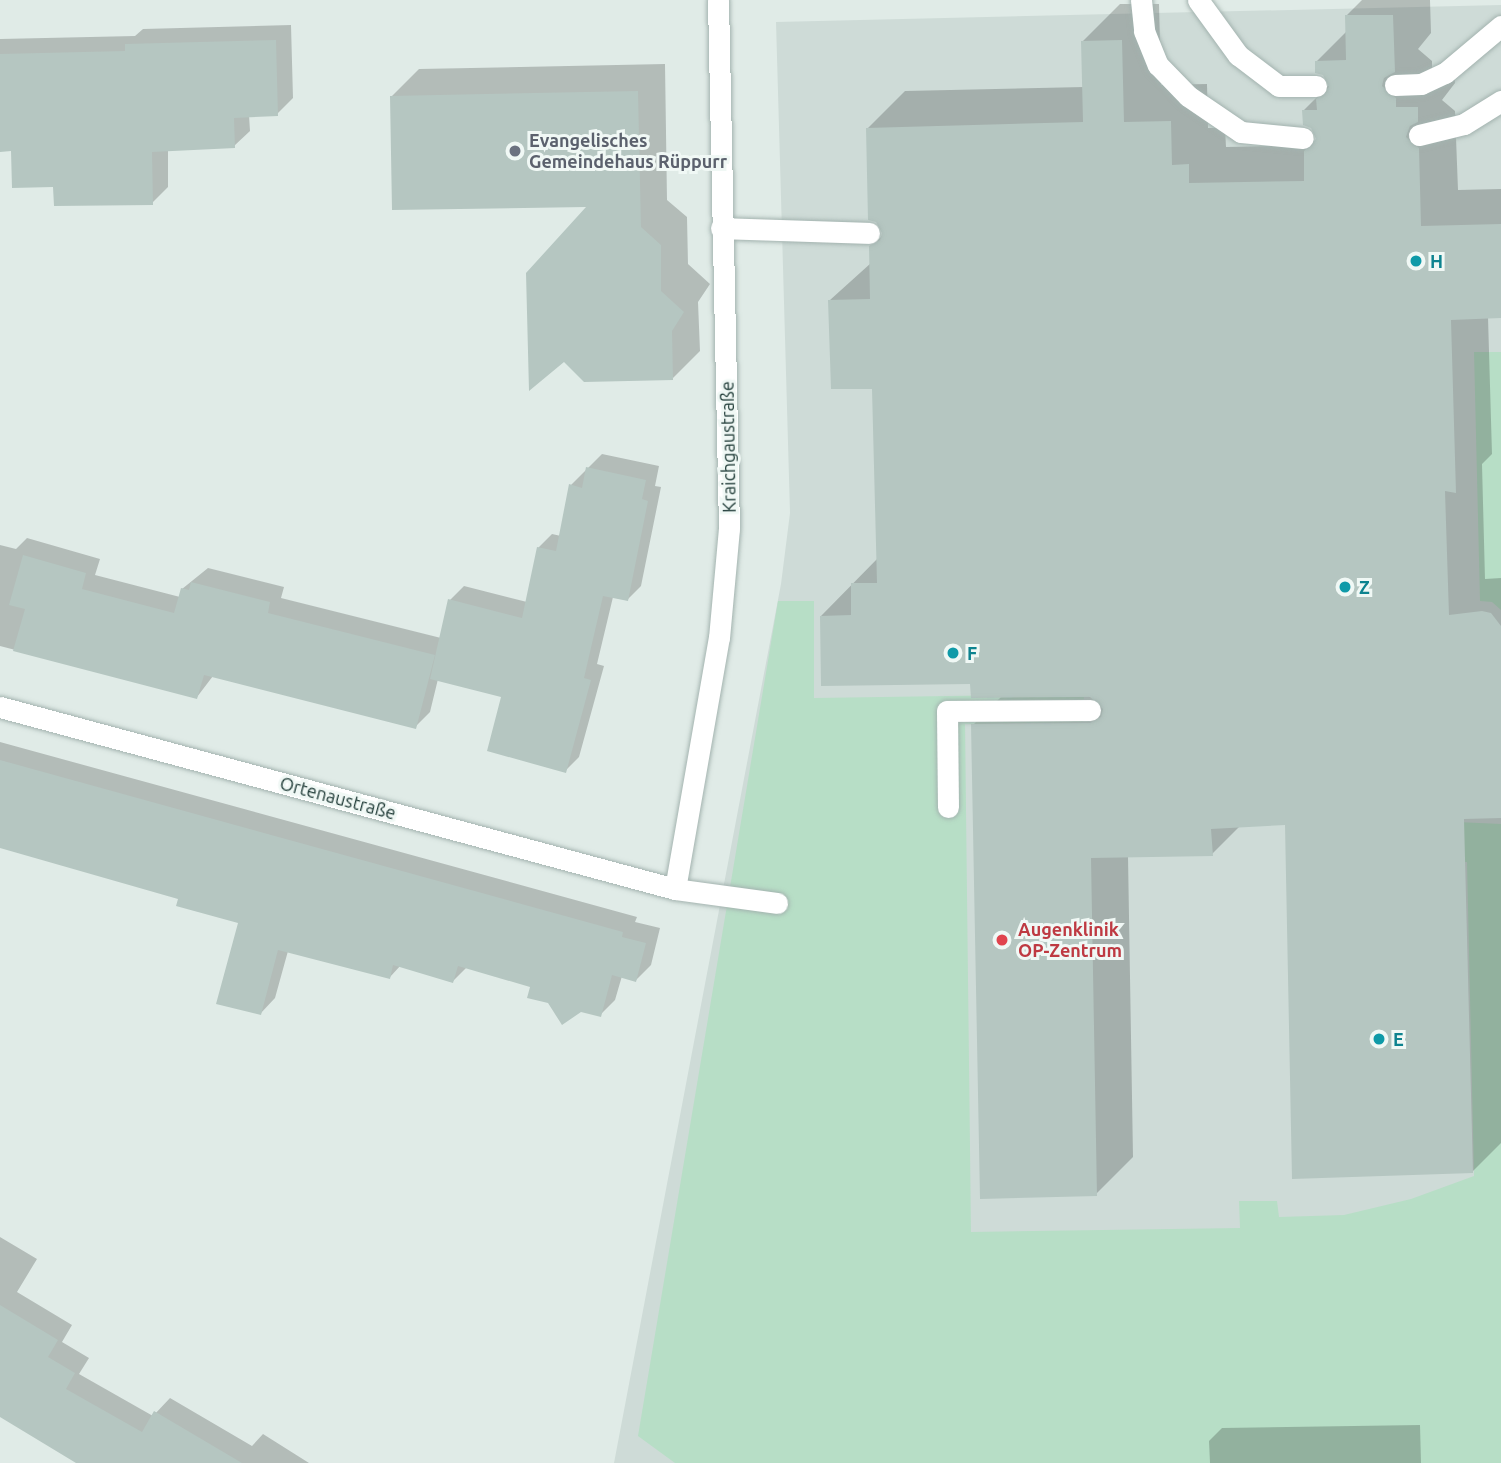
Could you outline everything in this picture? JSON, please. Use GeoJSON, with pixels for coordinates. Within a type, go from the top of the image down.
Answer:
{"type":"FeatureCollection","features":[{"type":"Feature","properties":{"kind":"street","name":"Kraichgaustraße"},"geometry":{"type":"LineString","coordinates":[[675,889],[719,638],[729,529],[718,0]]}},
{"type":"Feature","properties":{"kind":"street"},"geometry":{"type":"LineString","coordinates":[[1141,0],[1144,31],[1158,65],[1188,96],[1241,132],[1303,138]]}},
{"type":"Feature","properties":{"kind":"street"},"geometry":{"type":"LineString","coordinates":[[1198,0],[1238,55],[1279,86],[1316,86]]}},
{"type":"Feature","properties":{"kind":"street"},"geometry":{"type":"LineString","coordinates":[[1395,85],[1421,84],[1446,73],[1501,26]]}},
{"type":"Feature","properties":{"kind":"street"},"geometry":{"type":"LineString","coordinates":[[1419,135],[1464,124],[1501,101]]}},
{"type":"Feature","properties":{"kind":"street"},"geometry":{"type":"LineString","coordinates":[[721,228],[869,233]]}},
{"type":"Feature","properties":{"kind":"street","name":"Ortenaustraße"},"geometry":{"type":"LineString","coordinates":[[0,707],[675,889],[777,903]]}},
{"type":"Feature","properties":{"kind":"street"},"geometry":{"type":"LineString","coordinates":[[948,807],[947,711],[1090,710]]}},
{"type":"Feature","properties":{"kind":"shaded area"},"geometry":{"type":"Polygon","coordinates":[[[1501,5],[1501,1463],[614,1463],[781,584],[790,513],[776,22],[1501,5]]]}},
{"type":"Feature","properties":{"kind":"green space"},"geometry":{"type":"Polygon","coordinates":[[[1474,352],[1501,352],[1501,610],[1492,602],[1480,601],[1474,352]]]}},
{"type":"Feature","properties":{"kind":"green space"},"geometry":{"type":"Polygon","coordinates":[[[778,601],[814,601],[814,698],[1084,694],[1083,722],[965,724],[971,1232],[1240,1228],[1239,1201],[1277,1201],[1279,1217],[1344,1215],[1411,1199],[1474,1176],[1467,862],[1434,862],[1435,821],[1501,824],[1501,1463],[675,1463],[638,1436],[778,601]]]}},
{"type":"Feature","properties":{"kind":"building"},"geometry":{"type":"Polygon","coordinates":[[[1345,15],[1393,15],[1395,72],[1384,78],[1382,86],[1396,98],[1396,107],[1418,107],[1418,122],[1410,126],[1406,137],[1419,148],[1421,226],[1501,224],[1501,318],[1451,320],[1456,493],[1445,491],[1449,615],[1482,611],[1491,613],[1501,626],[1501,818],[1464,819],[1473,1173],[1292,1179],[1285,825],[1211,829],[1213,856],[1091,858],[1097,1196],[980,1199],[971,724],[1090,723],[1101,717],[1103,709],[1090,697],[971,698],[970,684],[821,686],[820,616],[851,615],[851,583],[877,583],[872,389],[831,389],[828,300],[870,299],[869,246],[880,240],[882,233],[876,222],[868,220],[866,128],[1083,122],[1081,41],[1122,40],[1124,122],[1171,121],[1172,165],[1189,164],[1189,183],[1304,181],[1304,151],[1316,139],[1311,128],[1303,125],[1302,110],[1317,110],[1316,99],[1329,87],[1323,75],[1315,73],[1315,61],[1346,60],[1345,15]]]}},
{"type":"Feature","properties":{"kind":"building"},"geometry":{"type":"Polygon","coordinates":[[[276,40],[278,116],[234,118],[235,148],[152,152],[153,205],[54,206],[53,187],[12,188],[11,151],[0,152],[0,54],[125,51],[125,44],[276,40]]]}},
{"type":"Feature","properties":{"kind":"building"},"geometry":{"type":"Polygon","coordinates":[[[638,91],[641,227],[661,245],[661,291],[684,312],[672,331],[673,380],[584,382],[564,362],[529,391],[526,273],[586,207],[392,210],[390,96],[638,91]]]}},
{"type":"Feature","properties":{"kind":"building"},"geometry":{"type":"Polygon","coordinates":[[[586,467],[646,480],[642,499],[648,501],[628,601],[603,596],[584,678],[591,680],[566,773],[487,751],[501,697],[430,679],[448,599],[522,618],[537,547],[556,551],[569,484],[582,488],[586,467]]]}},
{"type":"Feature","properties":{"kind":"building"},"geometry":{"type":"Polygon","coordinates":[[[23,555],[86,573],[82,589],[174,613],[181,588],[189,590],[191,582],[270,602],[268,613],[435,655],[416,729],[204,675],[197,699],[13,651],[25,609],[9,605],[23,555]]]}},
{"type":"Feature","properties":{"kind":"building"},"geometry":{"type":"Polygon","coordinates":[[[0,760],[623,932],[622,937],[646,943],[636,982],[612,975],[601,1017],[581,1012],[562,1025],[548,1003],[527,998],[530,987],[458,966],[453,983],[393,965],[390,979],[278,950],[261,1015],[216,1004],[238,923],[176,906],[178,899],[0,848],[0,760]]]}},
{"type":"Feature","properties":{"kind":"building"},"geometry":{"type":"Polygon","coordinates":[[[0,1305],[58,1340],[48,1357],[75,1373],[66,1389],[142,1432],[154,1411],[242,1463],[76,1463],[0,1417],[0,1305]]]}},
{"type":"Feature","properties":{"kind":"place","name":"Evangelisches Gemeindehaus Rüppurr"},"geometry":{"type":"Point","coordinates":[515,151]}},
{"type":"Feature","properties":{"kind":"place","name":"H"},"geometry":{"type":"Point","coordinates":[1416,261]}},
{"type":"Feature","properties":{"kind":"place","name":"Z"},"geometry":{"type":"Point","coordinates":[1345,587]}},
{"type":"Feature","properties":{"kind":"place","name":"F"},"geometry":{"type":"Point","coordinates":[953,653]}},
{"type":"Feature","properties":{"kind":"place","name":"Augenklinik OP-Zentrum"},"geometry":{"type":"Point","coordinates":[1002,940]}},
{"type":"Feature","properties":{"kind":"place","name":"E"},"geometry":{"type":"Point","coordinates":[1379,1039]}}]}
